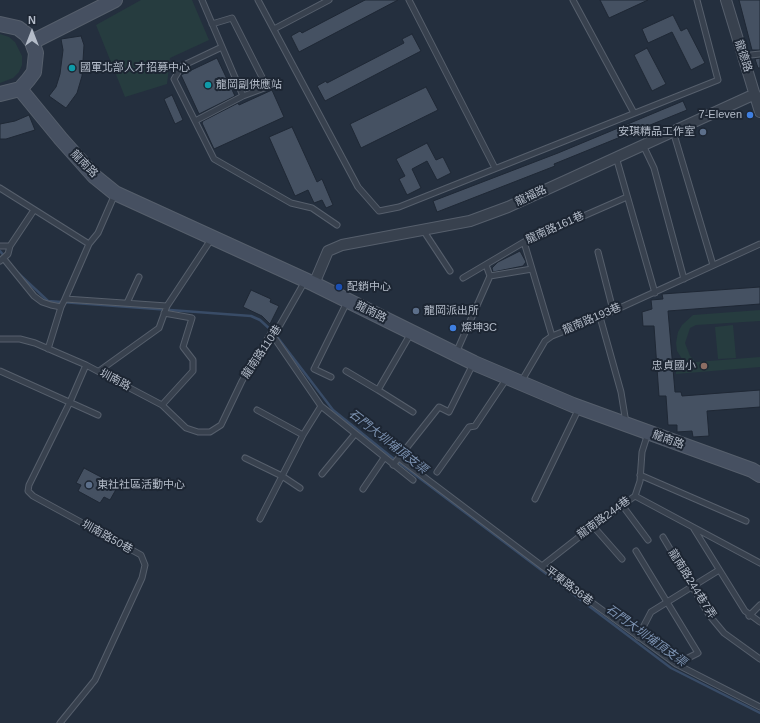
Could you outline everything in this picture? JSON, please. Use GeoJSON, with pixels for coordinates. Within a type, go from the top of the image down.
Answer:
{"type":"FeatureCollection","features":[{"type":"Feature","properties":{"kind":"main road"},"geometry":{"type":"LineString","coordinates":[[32,42],[114,0]]}},
{"type":"Feature","properties":{"kind":"main road"},"geometry":{"type":"LineString","coordinates":[[0,24],[18,28],[32,42],[36,53],[34,72],[20,89],[0,94]]}},
{"type":"Feature","properties":{"kind":"main road","name":"龍南路"},"geometry":{"type":"LineString","coordinates":[[20,89],[94,176],[115,193],[309,282],[474,363],[580,407],[752,470],[760,475]]}},
{"type":"Feature","properties":{"kind":"street","name":"龍德路"},"geometry":{"type":"LineString","coordinates":[[726,0],[760,112]]}},
{"type":"Feature","properties":{"kind":"street","name":"龍福路"},"geometry":{"type":"LineString","coordinates":[[309,282],[328,251],[342,246],[470,221],[508,207],[755,94]]}},
{"type":"Feature","properties":{"kind":"lane"},"geometry":{"type":"LineString","coordinates":[[202,0],[243,96]]}},
{"type":"Feature","properties":{"kind":"lane"},"geometry":{"type":"LineString","coordinates":[[258,0],[358,187],[379,211],[399,207],[718,80],[696,0]]}},
{"type":"Feature","properties":{"kind":"lane"},"geometry":{"type":"LineString","coordinates":[[274,29],[329,0]]}},
{"type":"Feature","properties":{"kind":"lane"},"geometry":{"type":"LineString","coordinates":[[409,0],[495,168]]}},
{"type":"Feature","properties":{"kind":"lane"},"geometry":{"type":"LineString","coordinates":[[573,0],[634,113]]}},
{"type":"Feature","properties":{"kind":"lane"},"geometry":{"type":"LineString","coordinates":[[195,121],[243,96],[267,87],[232,18],[212,24]]}},
{"type":"Feature","properties":{"kind":"lane"},"geometry":{"type":"LineString","coordinates":[[222,47],[182,66],[174,79],[214,159],[291,203],[312,208],[337,225]]}},
{"type":"Feature","properties":{"kind":"lane"},"geometry":{"type":"LineString","coordinates":[[742,56],[760,54]]}},
{"type":"Feature","properties":{"kind":"lane"},"geometry":{"type":"LineString","coordinates":[[673,131],[713,266]]}},
{"type":"Feature","properties":{"kind":"lane"},"geometry":{"type":"LineString","coordinates":[[643,145],[654,168],[684,278]]}},
{"type":"Feature","properties":{"kind":"lane"},"geometry":{"type":"LineString","coordinates":[[616,157],[655,293]]}},
{"type":"Feature","properties":{"kind":"lane"},"geometry":{"type":"LineString","coordinates":[[0,188],[89,244]]}},
{"type":"Feature","properties":{"kind":"lane"},"geometry":{"type":"LineString","coordinates":[[48,349],[64,299],[89,244],[98,233],[115,193]]}},
{"type":"Feature","properties":{"kind":"lane","name":"龍南路161巷"},"geometry":{"type":"LineString","coordinates":[[462,278],[524,242],[627,197]]}},
{"type":"Feature","properties":{"kind":"lane"},"geometry":{"type":"LineString","coordinates":[[34,210],[10,246],[8,254],[2,260],[34,296],[42,302],[61,307]]}},
{"type":"Feature","properties":{"kind":"lane"},"geometry":{"type":"LineString","coordinates":[[423,230],[450,271]]}},
{"type":"Feature","properties":{"kind":"lane"},"geometry":{"type":"LineString","coordinates":[[99,372],[159,328],[166,306],[213,237]]}},
{"type":"Feature","properties":{"kind":"lane"},"geometry":{"type":"LineString","coordinates":[[524,242],[552,336]]}},
{"type":"Feature","properties":{"kind":"lane","name":"龍南路193巷"},"geometry":{"type":"LineString","coordinates":[[520,383],[545,341],[552,336],[655,293],[684,278],[760,244]]}},
{"type":"Feature","properties":{"kind":"lane"},"geometry":{"type":"LineString","coordinates":[[0,246],[10,246]]}},
{"type":"Feature","properties":{"kind":"lane"},"geometry":{"type":"LineString","coordinates":[[598,252],[613,310]]}},
{"type":"Feature","properties":{"kind":"lane"},"geometry":{"type":"LineString","coordinates":[[456,354],[490,276],[486,265]]}},
{"type":"Feature","properties":{"kind":"lane"},"geometry":{"type":"LineString","coordinates":[[490,276],[532,269]]}},
{"type":"Feature","properties":{"kind":"lane"},"geometry":{"type":"LineString","coordinates":[[127,303],[139,277]]}},
{"type":"Feature","properties":{"kind":"lane","name":"龍南路110巷"},"geometry":{"type":"LineString","coordinates":[[221,425],[242,382],[271,333],[280,325],[309,282]]}},
{"type":"Feature","properties":{"kind":"lane"},"geometry":{"type":"LineString","coordinates":[[64,299],[166,306]]}},
{"type":"Feature","properties":{"kind":"lane"},"geometry":{"type":"LineString","coordinates":[[331,378],[314,369],[348,301]]}},
{"type":"Feature","properties":{"kind":"lane"},"geometry":{"type":"LineString","coordinates":[[162,405],[193,372],[193,360],[183,348],[192,318],[164,313]]}},
{"type":"Feature","properties":{"kind":"lane"},"geometry":{"type":"LineString","coordinates":[[600,317],[621,392],[627,425]]}},
{"type":"Feature","properties":{"kind":"lane"},"geometry":{"type":"LineString","coordinates":[[378,390],[412,332]]}},
{"type":"Feature","properties":{"kind":"lane"},"geometry":{"type":"LineString","coordinates":[[271,333],[321,406],[413,480]]}},
{"type":"Feature","properties":{"kind":"lane","name":"圳南路"},"geometry":{"type":"LineString","coordinates":[[0,339],[20,339],[86,365],[162,405],[186,428],[198,432],[210,432],[221,425]]}},
{"type":"Feature","properties":{"kind":"lane"},"geometry":{"type":"LineString","coordinates":[[393,465],[439,407],[449,412],[474,363]]}},
{"type":"Feature","properties":{"kind":"lane","name":"圳南路50巷"},"geometry":{"type":"LineString","coordinates":[[60,723],[95,680],[142,578],[145,565],[141,556],[33,496],[28,491],[29,485],[70,402],[86,365]]}},
{"type":"Feature","properties":{"kind":"lane"},"geometry":{"type":"LineString","coordinates":[[346,370],[412,412]]}},
{"type":"Feature","properties":{"kind":"lane"},"geometry":{"type":"LineString","coordinates":[[0,371],[98,414]]}},
{"type":"Feature","properties":{"kind":"lane"},"geometry":{"type":"LineString","coordinates":[[437,472],[470,427],[474,426],[507,377]]}},
{"type":"Feature","properties":{"kind":"lane"},"geometry":{"type":"LineString","coordinates":[[260,519],[303,435],[321,406]]}},
{"type":"Feature","properties":{"kind":"lane"},"geometry":{"type":"LineString","coordinates":[[535,499],[580,407]]}},
{"type":"Feature","properties":{"kind":"lane"},"geometry":{"type":"LineString","coordinates":[[257,410],[303,435]]}},
{"type":"Feature","properties":{"kind":"lane","name":"龍南路244巷"},"geometry":{"type":"LineString","coordinates":[[542,566],[593,526],[635,496],[640,475],[642,452],[648,433]]}},
{"type":"Feature","properties":{"kind":"lane"},"geometry":{"type":"LineString","coordinates":[[322,474],[355,434]]}},
{"type":"Feature","properties":{"kind":"lane"},"geometry":{"type":"LineString","coordinates":[[245,458],[282,476],[300,488]]}},
{"type":"Feature","properties":{"kind":"lane"},"geometry":{"type":"LineString","coordinates":[[363,489],[384,458]]}},
{"type":"Feature","properties":{"kind":"lane","name":"平東路36巷"},"geometry":{"type":"LineString","coordinates":[[399,458],[542,566],[676,664],[760,707]]}},
{"type":"Feature","properties":{"kind":"lane"},"geometry":{"type":"LineString","coordinates":[[640,475],[746,521]]}},
{"type":"Feature","properties":{"kind":"lane"},"geometry":{"type":"LineString","coordinates":[[635,496],[685,523],[690,524],[749,616],[760,622]]}},
{"type":"Feature","properties":{"kind":"lane"},"geometry":{"type":"LineString","coordinates":[[622,505],[648,540]]}},
{"type":"Feature","properties":{"kind":"lane"},"geometry":{"type":"LineString","coordinates":[[593,526],[622,559]]}},
{"type":"Feature","properties":{"kind":"lane"},"geometry":{"type":"LineString","coordinates":[[694,529],[760,563]]}},
{"type":"Feature","properties":{"kind":"lane","name":"龍南路244巷7弄"},"geometry":{"type":"LineString","coordinates":[[663,537],[709,615],[724,634],[760,659]]}},
{"type":"Feature","properties":{"kind":"lane"},"geometry":{"type":"LineString","coordinates":[[636,551],[698,653],[676,664]]}},
{"type":"Feature","properties":{"kind":"lane"},"geometry":{"type":"LineString","coordinates":[[638,637],[651,612],[719,570]]}},
{"type":"Feature","properties":{"kind":"lane"},"geometry":{"type":"LineString","coordinates":[[749,616],[760,604]]}},
{"type":"Feature","properties":{"kind":"green space"},"geometry":{"type":"Polygon","coordinates":[[[141,0],[192,0],[209,40],[170,58],[167,84],[125,97],[96,25],[141,0]]]}},
{"type":"Feature","properties":{"kind":"green space"},"geometry":{"type":"Polygon","coordinates":[[[0,34],[9,37],[15,42],[22,56],[22,65],[19,72],[13,78],[0,83],[0,34]]]}},
{"type":"Feature","properties":{"kind":"green space"},"geometry":{"type":"Polygon","coordinates":[[[760,310],[760,321],[696,325],[690,328],[685,343],[690,356],[696,362],[760,357],[760,367],[676,374],[676,366],[686,365],[677,351],[676,343],[678,332],[682,325],[693,315],[760,310]]]}},
{"type":"Feature","properties":{"kind":"green space"},"geometry":{"type":"Polygon","coordinates":[[[733,325],[736,358],[718,359],[715,327],[733,325]]]}},
{"type":"Feature","properties":{"kind":"building"},"geometry":{"type":"Polygon","coordinates":[[[365,0],[398,0],[299,52],[291,36],[300,31],[302,33],[365,0]]]}},
{"type":"Feature","properties":{"kind":"building"},"geometry":{"type":"Polygon","coordinates":[[[600,0],[648,0],[609,18],[600,0]]]}},
{"type":"Feature","properties":{"kind":"building"},"geometry":{"type":"Polygon","coordinates":[[[739,0],[760,0],[760,50],[752,50],[739,0]]]}},
{"type":"Feature","properties":{"kind":"building"},"geometry":{"type":"Polygon","coordinates":[[[673,15],[681,31],[687,28],[705,63],[691,70],[672,32],[648,43],[642,29],[673,15]]]}},
{"type":"Feature","properties":{"kind":"building"},"geometry":{"type":"Polygon","coordinates":[[[412,34],[421,51],[325,101],[317,86],[326,81],[327,83],[404,43],[402,39],[412,34]]]}},
{"type":"Feature","properties":{"kind":"building","name":"國軍北部人才招募中心"},"geometry":{"type":"Polygon","coordinates":[[[81,36],[84,45],[82,76],[77,93],[66,108],[49,96],[56,87],[60,74],[63,50],[61,39],[81,36]]]}},
{"type":"Feature","properties":{"kind":"building"},"geometry":{"type":"Polygon","coordinates":[[[647,48],[666,84],[652,91],[634,55],[647,48]]]}},
{"type":"Feature","properties":{"kind":"building","name":"龍岡副供應站"},"geometry":{"type":"Polygon","coordinates":[[[217,58],[235,96],[199,114],[181,75],[217,58]]]}},
{"type":"Feature","properties":{"kind":"building"},"geometry":{"type":"Polygon","coordinates":[[[760,58],[760,68],[758,68],[755,59],[760,58]]]}},
{"type":"Feature","properties":{"kind":"building"},"geometry":{"type":"Polygon","coordinates":[[[426,87],[438,110],[361,148],[350,124],[426,87]]]}},
{"type":"Feature","properties":{"kind":"building"},"geometry":{"type":"Polygon","coordinates":[[[272,90],[284,117],[214,149],[202,123],[203,121],[238,103],[239,105],[272,90]]]}},
{"type":"Feature","properties":{"kind":"building"},"geometry":{"type":"Polygon","coordinates":[[[172,95],[183,120],[175,124],[164,99],[172,95]]]}},
{"type":"Feature","properties":{"kind":"building"},"geometry":{"type":"Polygon","coordinates":[[[683,101],[687,110],[554,164],[555,166],[437,212],[433,201],[558,153],[683,101]]]}},
{"type":"Feature","properties":{"kind":"building"},"geometry":{"type":"Polygon","coordinates":[[[29,115],[35,130],[6,139],[0,139],[0,124],[15,121],[29,115]]]}},
{"type":"Feature","properties":{"kind":"building"},"geometry":{"type":"Polygon","coordinates":[[[292,127],[317,182],[322,179],[333,205],[326,208],[322,200],[314,203],[308,190],[295,196],[269,137],[292,127]]]}},
{"type":"Feature","properties":{"kind":"building"},"geometry":{"type":"Polygon","coordinates":[[[427,143],[436,160],[443,157],[451,173],[437,180],[427,161],[412,169],[421,188],[407,195],[399,179],[405,176],[396,159],[427,143]]]}},
{"type":"Feature","properties":{"kind":"building"},"geometry":{"type":"Polygon","coordinates":[[[520,251],[526,262],[523,266],[493,272],[492,268],[498,262],[520,251]]]}},
{"type":"Feature","properties":{"kind":"building"},"geometry":{"type":"Polygon","coordinates":[[[760,287],[760,304],[668,311],[675,392],[681,392],[682,396],[760,390],[760,407],[707,411],[709,436],[693,437],[692,431],[677,432],[677,425],[668,425],[666,396],[659,396],[654,326],[643,326],[642,312],[652,309],[651,300],[663,299],[662,294],[760,287]]]}},
{"type":"Feature","properties":{"kind":"building"},"geometry":{"type":"Polygon","coordinates":[[[251,290],[271,299],[270,302],[279,306],[270,324],[262,316],[243,307],[251,290]]]}},
{"type":"Feature","properties":{"kind":"building","name":"東社社區活動中心"},"geometry":{"type":"Polygon","coordinates":[[[84,468],[118,486],[110,500],[104,497],[100,503],[78,491],[81,485],[76,483],[84,468]]]}},
{"type":"Feature","properties":{"kind":"waterway","name":"石門大圳埔頂支渠"},"geometry":{"type":"LineString","coordinates":[[0,251],[5,257]]}},
{"type":"Feature","properties":{"kind":"waterway","name":"石門大圳埔頂支渠"},"geometry":{"type":"LineString","coordinates":[[18,273],[48,301],[251,316],[260,320],[272,331]]}},
{"type":"Feature","properties":{"kind":"waterway","name":"石門大圳埔頂支渠"},"geometry":{"type":"LineString","coordinates":[[278,338],[333,410],[389,455],[671,668],[760,713]]}},
{"type":"Feature","properties":{"kind":"place","name":"國軍北部人才招募中心"},"geometry":{"type":"Point","coordinates":[72,68]}},
{"type":"Feature","properties":{"kind":"place","name":"龍岡副供應站"},"geometry":{"type":"Point","coordinates":[208,85]}},
{"type":"Feature","properties":{"kind":"place","name":"7-Eleven"},"geometry":{"type":"Point","coordinates":[750,115]}},
{"type":"Feature","properties":{"kind":"place","name":"安琪精品工作室"},"geometry":{"type":"Point","coordinates":[703,132]}},
{"type":"Feature","properties":{"kind":"place","name":"配銷中心"},"geometry":{"type":"Point","coordinates":[339,287]}},
{"type":"Feature","properties":{"kind":"place","name":"龍岡派出所"},"geometry":{"type":"Point","coordinates":[416,311]}},
{"type":"Feature","properties":{"kind":"place","name":"燦坤3C"},"geometry":{"type":"Point","coordinates":[453,328]}},
{"type":"Feature","properties":{"kind":"place","name":"忠貞國小"},"geometry":{"type":"Point","coordinates":[704,366]}},
{"type":"Feature","properties":{"kind":"place","name":"東社社區活動中心"},"geometry":{"type":"Point","coordinates":[89,485]}}]}
